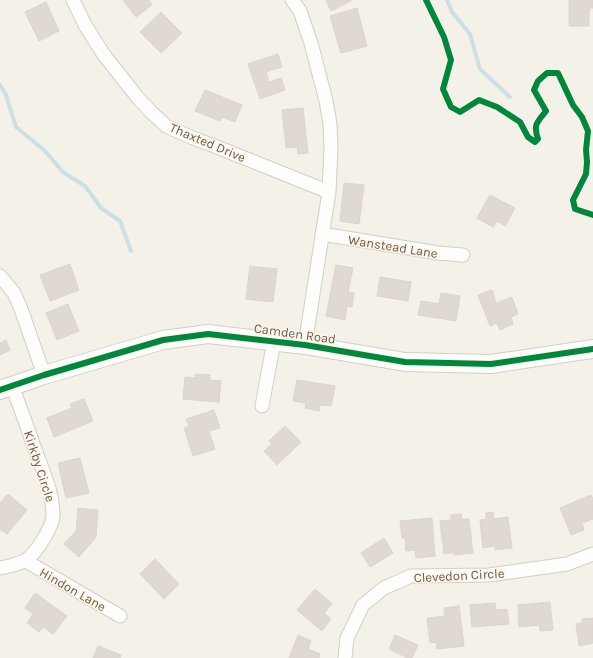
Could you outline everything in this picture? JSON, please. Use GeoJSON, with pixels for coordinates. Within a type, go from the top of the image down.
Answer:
{"type":"FeatureCollection","features":[{"type":"Feature","properties":{"kind":"street","name":"Thaxted Drive"},"geometry":{"type":"LineString","coordinates":[[73,0],[85,25],[104,55],[138,98],[166,126],[329,192]]}},
{"type":"Feature","properties":{"kind":"street"},"geometry":{"type":"LineString","coordinates":[[292,0],[300,11],[311,43],[327,107],[330,124],[331,148],[329,192],[305,345]]}},
{"type":"Feature","properties":{"kind":"street","name":"Wanstead Lane"},"geometry":{"type":"LineString","coordinates":[[322,234],[438,253],[463,255]]}},
{"type":"Feature","properties":{"kind":"street"},"geometry":{"type":"LineString","coordinates":[[0,276],[14,293],[44,375]]}},
{"type":"Feature","properties":{"kind":"street","name":"Camden Road"},"geometry":{"type":"LineString","coordinates":[[6,388],[44,375],[163,340],[208,334],[305,345],[405,362],[491,364],[593,349]]}},
{"type":"Feature","properties":{"kind":"street"},"geometry":{"type":"LineString","coordinates":[[262,406],[274,341]]}},
{"type":"Feature","properties":{"kind":"street","name":"Kirkby Circle"},"geometry":{"type":"LineString","coordinates":[[6,388],[46,479],[52,497],[54,515],[51,526],[26,561]]}},
{"type":"Feature","properties":{"kind":"street","name":"Clevedon Circle"},"geometry":{"type":"LineString","coordinates":[[345,658],[347,638],[363,605],[384,588],[411,576],[489,575],[567,564],[593,554]]}},
{"type":"Feature","properties":{"kind":"street"},"geometry":{"type":"LineString","coordinates":[[0,568],[26,561]]}},
{"type":"Feature","properties":{"kind":"street","name":"Hindon Lane"},"geometry":{"type":"LineString","coordinates":[[26,561],[120,616]]}},
{"type":"Feature","properties":{"kind":"building"},"geometry":{"type":"Polygon","coordinates":[[[123,0],[149,0],[152,5],[136,17],[123,0]]]}},
{"type":"Feature","properties":{"kind":"building"},"geometry":{"type":"Polygon","coordinates":[[[326,0],[351,0],[351,1],[331,11],[326,0]]]}},
{"type":"Feature","properties":{"kind":"building"},"geometry":{"type":"Polygon","coordinates":[[[569,0],[593,0],[593,8],[589,8],[589,26],[569,26],[569,0]]]}},
{"type":"Feature","properties":{"kind":"building"},"geometry":{"type":"Polygon","coordinates":[[[46,2],[59,31],[39,41],[25,12],[46,2]]]}},
{"type":"Feature","properties":{"kind":"building"},"geometry":{"type":"Polygon","coordinates":[[[357,8],[367,46],[341,53],[330,16],[357,8]]]}},
{"type":"Feature","properties":{"kind":"building"},"geometry":{"type":"Polygon","coordinates":[[[161,12],[182,33],[161,53],[140,32],[161,12]]]}},
{"type":"Feature","properties":{"kind":"building"},"geometry":{"type":"Polygon","coordinates":[[[278,54],[282,67],[266,72],[269,82],[281,78],[285,90],[260,99],[248,64],[278,54]]]}},
{"type":"Feature","properties":{"kind":"building"},"geometry":{"type":"Polygon","coordinates":[[[205,90],[242,105],[235,122],[222,117],[220,121],[195,111],[205,90]]]}},
{"type":"Feature","properties":{"kind":"building"},"geometry":{"type":"Polygon","coordinates":[[[303,108],[308,153],[298,154],[297,147],[286,148],[282,110],[303,108]]]}},
{"type":"Feature","properties":{"kind":"building"},"geometry":{"type":"Polygon","coordinates":[[[344,183],[364,185],[359,224],[340,221],[344,183]]]}},
{"type":"Feature","properties":{"kind":"building"},"geometry":{"type":"Polygon","coordinates":[[[490,195],[515,208],[505,226],[497,221],[493,227],[477,218],[490,195]]]}},
{"type":"Feature","properties":{"kind":"building"},"geometry":{"type":"Polygon","coordinates":[[[70,264],[79,290],[50,301],[40,275],[70,264]]]}},
{"type":"Feature","properties":{"kind":"building"},"geometry":{"type":"Polygon","coordinates":[[[336,265],[353,268],[348,292],[354,293],[352,307],[347,306],[345,320],[326,316],[336,265]]]}},
{"type":"Feature","properties":{"kind":"building"},"geometry":{"type":"Polygon","coordinates":[[[250,266],[277,269],[273,302],[246,299],[250,266]]]}},
{"type":"Feature","properties":{"kind":"building"},"geometry":{"type":"Polygon","coordinates":[[[380,277],[411,282],[408,301],[377,296],[380,277]]]}},
{"type":"Feature","properties":{"kind":"building"},"geometry":{"type":"Polygon","coordinates":[[[492,290],[496,303],[512,297],[518,314],[511,317],[513,324],[500,330],[497,323],[490,326],[478,295],[492,290]]]}},
{"type":"Feature","properties":{"kind":"building"},"geometry":{"type":"Polygon","coordinates":[[[441,293],[460,296],[456,321],[418,315],[421,301],[439,304],[441,293]]]}},
{"type":"Feature","properties":{"kind":"building"},"geometry":{"type":"Polygon","coordinates":[[[68,304],[79,331],[57,340],[46,313],[68,304]]]}},
{"type":"Feature","properties":{"kind":"building"},"geometry":{"type":"Polygon","coordinates":[[[6,340],[10,350],[0,355],[0,343],[6,340]]]}},
{"type":"Feature","properties":{"kind":"building"},"geometry":{"type":"Polygon","coordinates":[[[196,374],[210,375],[210,380],[221,381],[219,402],[183,399],[185,377],[195,378],[196,374]]]}},
{"type":"Feature","properties":{"kind":"building"},"geometry":{"type":"Polygon","coordinates":[[[297,380],[335,386],[331,406],[320,405],[319,411],[305,408],[306,403],[293,401],[297,380]]]}},
{"type":"Feature","properties":{"kind":"building"},"geometry":{"type":"Polygon","coordinates":[[[84,399],[93,421],[54,437],[47,418],[72,408],[70,404],[84,399]]]}},
{"type":"Feature","properties":{"kind":"building"},"geometry":{"type":"Polygon","coordinates":[[[214,410],[220,428],[209,431],[215,449],[193,456],[184,428],[189,426],[186,419],[214,410]]]}},
{"type":"Feature","properties":{"kind":"building"},"geometry":{"type":"Polygon","coordinates":[[[285,426],[301,442],[277,465],[264,451],[272,444],[269,441],[285,426]]]}},
{"type":"Feature","properties":{"kind":"building"},"geometry":{"type":"Polygon","coordinates":[[[80,458],[89,493],[66,498],[58,463],[80,458]]]}},
{"type":"Feature","properties":{"kind":"building"},"geometry":{"type":"Polygon","coordinates":[[[8,494],[27,510],[7,534],[0,529],[0,503],[8,494]]]}},
{"type":"Feature","properties":{"kind":"building"},"geometry":{"type":"Polygon","coordinates":[[[591,495],[593,499],[593,519],[582,523],[584,530],[571,535],[560,508],[591,495]]]}},
{"type":"Feature","properties":{"kind":"building"},"geometry":{"type":"Polygon","coordinates":[[[78,508],[98,510],[96,537],[79,557],[64,544],[76,531],[78,508]]]}},
{"type":"Feature","properties":{"kind":"building"},"geometry":{"type":"Polygon","coordinates":[[[493,512],[494,519],[508,517],[512,548],[495,550],[495,546],[483,548],[480,520],[486,519],[486,513],[493,512]]]}},
{"type":"Feature","properties":{"kind":"building"},"geometry":{"type":"Polygon","coordinates":[[[461,514],[462,519],[469,519],[473,553],[454,555],[453,550],[451,550],[452,553],[444,554],[440,521],[451,520],[451,515],[461,514]]]}},
{"type":"Feature","properties":{"kind":"building"},"geometry":{"type":"Polygon","coordinates":[[[432,518],[435,556],[416,558],[415,550],[406,551],[405,538],[402,538],[400,521],[432,518]]]}},
{"type":"Feature","properties":{"kind":"building"},"geometry":{"type":"Polygon","coordinates":[[[384,538],[393,553],[370,567],[361,553],[384,538]]]}},
{"type":"Feature","properties":{"kind":"building"},"geometry":{"type":"Polygon","coordinates":[[[155,559],[179,584],[164,599],[140,574],[155,559]]]}},
{"type":"Feature","properties":{"kind":"building"},"geometry":{"type":"Polygon","coordinates":[[[315,589],[332,604],[324,613],[331,619],[322,631],[297,610],[315,589]]]}},
{"type":"Feature","properties":{"kind":"building"},"geometry":{"type":"Polygon","coordinates":[[[35,593],[67,616],[53,634],[43,627],[39,632],[27,623],[33,614],[25,608],[35,593]]]}},
{"type":"Feature","properties":{"kind":"building"},"geometry":{"type":"Polygon","coordinates":[[[550,602],[553,630],[540,631],[539,625],[519,627],[518,605],[550,602]]]}},
{"type":"Feature","properties":{"kind":"building"},"geometry":{"type":"Polygon","coordinates":[[[495,603],[496,610],[507,609],[509,624],[472,627],[470,605],[495,603]]]}},
{"type":"Feature","properties":{"kind":"building"},"geometry":{"type":"Polygon","coordinates":[[[459,606],[464,646],[437,649],[436,642],[430,643],[427,618],[445,616],[444,608],[459,606]]]}},
{"type":"Feature","properties":{"kind":"building"},"geometry":{"type":"Polygon","coordinates":[[[593,618],[593,643],[579,646],[576,624],[582,623],[582,619],[593,618]]]}},
{"type":"Feature","properties":{"kind":"building"},"geometry":{"type":"Polygon","coordinates":[[[298,635],[311,641],[308,649],[320,654],[319,658],[289,658],[298,635]]]}},
{"type":"Feature","properties":{"kind":"building"},"geometry":{"type":"Polygon","coordinates":[[[395,635],[418,645],[412,658],[408,658],[389,649],[395,635]]]}},
{"type":"Feature","properties":{"kind":"building"},"geometry":{"type":"Polygon","coordinates":[[[98,646],[121,655],[120,658],[93,658],[98,646]]]}},
{"type":"Feature","properties":{"kind":"waterway"},"geometry":{"type":"LineString","coordinates":[[447,0],[452,12],[470,34],[480,69],[510,97]]}},
{"type":"Feature","properties":{"kind":"waterway"},"geometry":{"type":"LineString","coordinates":[[0,85],[6,95],[16,127],[44,150],[63,172],[85,186],[101,208],[120,221],[131,251]]}},
{"type":"Feature","properties":{"kind":"cycle path"},"geometry":{"type":"LineString","coordinates":[[426,0],[444,37],[451,60],[443,89],[451,107],[460,112],[479,100],[497,107],[520,122],[528,137],[535,142],[538,139],[536,130],[538,121],[546,111],[534,90],[538,81],[547,73],[558,73],[573,105],[582,117],[588,131],[586,174],[573,200],[575,209],[593,215]]}},
{"type":"Feature","properties":{"kind":"cycle path"},"geometry":{"type":"LineString","coordinates":[[0,390],[44,375],[163,340],[208,334],[305,345],[405,362],[491,364],[593,349]]}}]}
